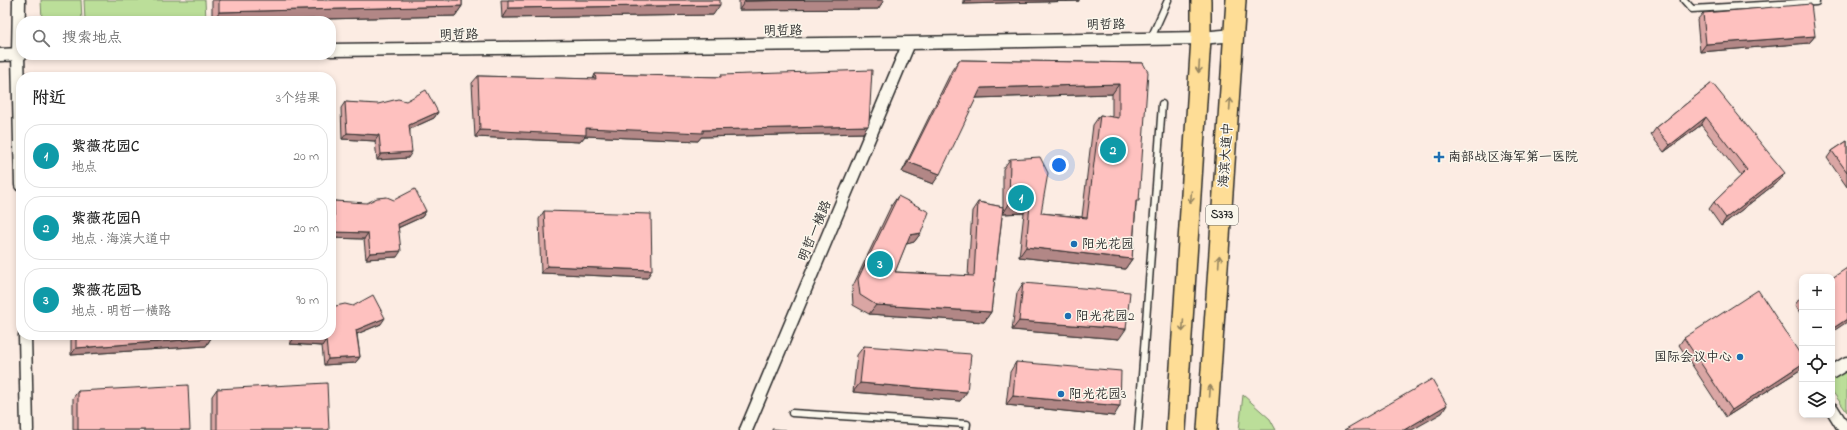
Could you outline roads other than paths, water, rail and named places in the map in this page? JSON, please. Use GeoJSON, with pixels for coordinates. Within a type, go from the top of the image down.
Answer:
{"type":"FeatureCollection","features":[{"type":"Feature","properties":{"kind":"main road","name":"S373"},"geometry":{"type":"LineString","coordinates":[[1176,430],[1201,38],[1201,0]]}},
{"type":"Feature","properties":{"kind":"main road","name":"海滨大道中"},"geometry":{"type":"LineString","coordinates":[[1208,430],[1236,0]]}},
{"type":"Feature","properties":{"kind":"street"},"geometry":{"type":"LineString","coordinates":[[20,0],[20,16]]}},
{"type":"Feature","properties":{"kind":"street","name":"明哲路"},"geometry":{"type":"LineString","coordinates":[[336,50],[909,43],[1201,38],[1234,35]]}},
{"type":"Feature","properties":{"kind":"street","name":"明哲一横路"},"geometry":{"type":"LineString","coordinates":[[746,430],[909,43]]}},
{"type":"Feature","properties":{"kind":"street"},"geometry":{"type":"LineString","coordinates":[[0,55],[16,54]]}},
{"type":"Feature","properties":{"kind":"street"},"geometry":{"type":"LineString","coordinates":[[19,60],[19,72]]}},
{"type":"Feature","properties":{"kind":"street"},"geometry":{"type":"LineString","coordinates":[[25,340],[27,430]]}},
{"type":"Feature","properties":{"kind":"street"},"geometry":{"type":"LineString","coordinates":[[1835,370],[1847,363]]}},
{"type":"Feature","properties":{"kind":"street"},"geometry":{"type":"LineString","coordinates":[[1835,414],[1845,430]]}},
{"type":"Feature","properties":{"kind":"lane"},"geometry":{"type":"LineString","coordinates":[[1151,38],[1168,0]]}},
{"type":"Feature","properties":{"kind":"lane"},"geometry":{"type":"LineString","coordinates":[[1684,0],[1692,9],[1816,2],[1816,0]]}},
{"type":"Feature","properties":{"kind":"lane"},"geometry":{"type":"LineString","coordinates":[[1138,430],[1162,104]]}},
{"type":"Feature","properties":{"kind":"lane"},"geometry":{"type":"LineString","coordinates":[[792,413],[967,424],[966,430]]}},
{"type":"Feature","properties":{"kind":"place","name":"紫薇花园A"},"geometry":{"type":"Point","coordinates":[1113,150]}},
{"type":"Feature","properties":{"kind":"place","name":"南部战区海军第一医院"},"geometry":{"type":"Point","coordinates":[1439,157]}},
{"type":"Feature","properties":{"kind":"place","name":"紫薇花园C"},"geometry":{"type":"Point","coordinates":[1021,198]}},
{"type":"Feature","properties":{"kind":"place","name":"阳光花园"},"geometry":{"type":"Point","coordinates":[1074,244]}},
{"type":"Feature","properties":{"kind":"place","name":"紫薇花园B"},"geometry":{"type":"Point","coordinates":[880,264]}},
{"type":"Feature","properties":{"kind":"place","name":"阳光花园2"},"geometry":{"type":"Point","coordinates":[1068,316]}},
{"type":"Feature","properties":{"kind":"place","name":"国际会议中心"},"geometry":{"type":"Point","coordinates":[1740,357]}},
{"type":"Feature","properties":{"kind":"place","name":"阳光花园3"},"geometry":{"type":"Point","coordinates":[1061,394]}}]}
